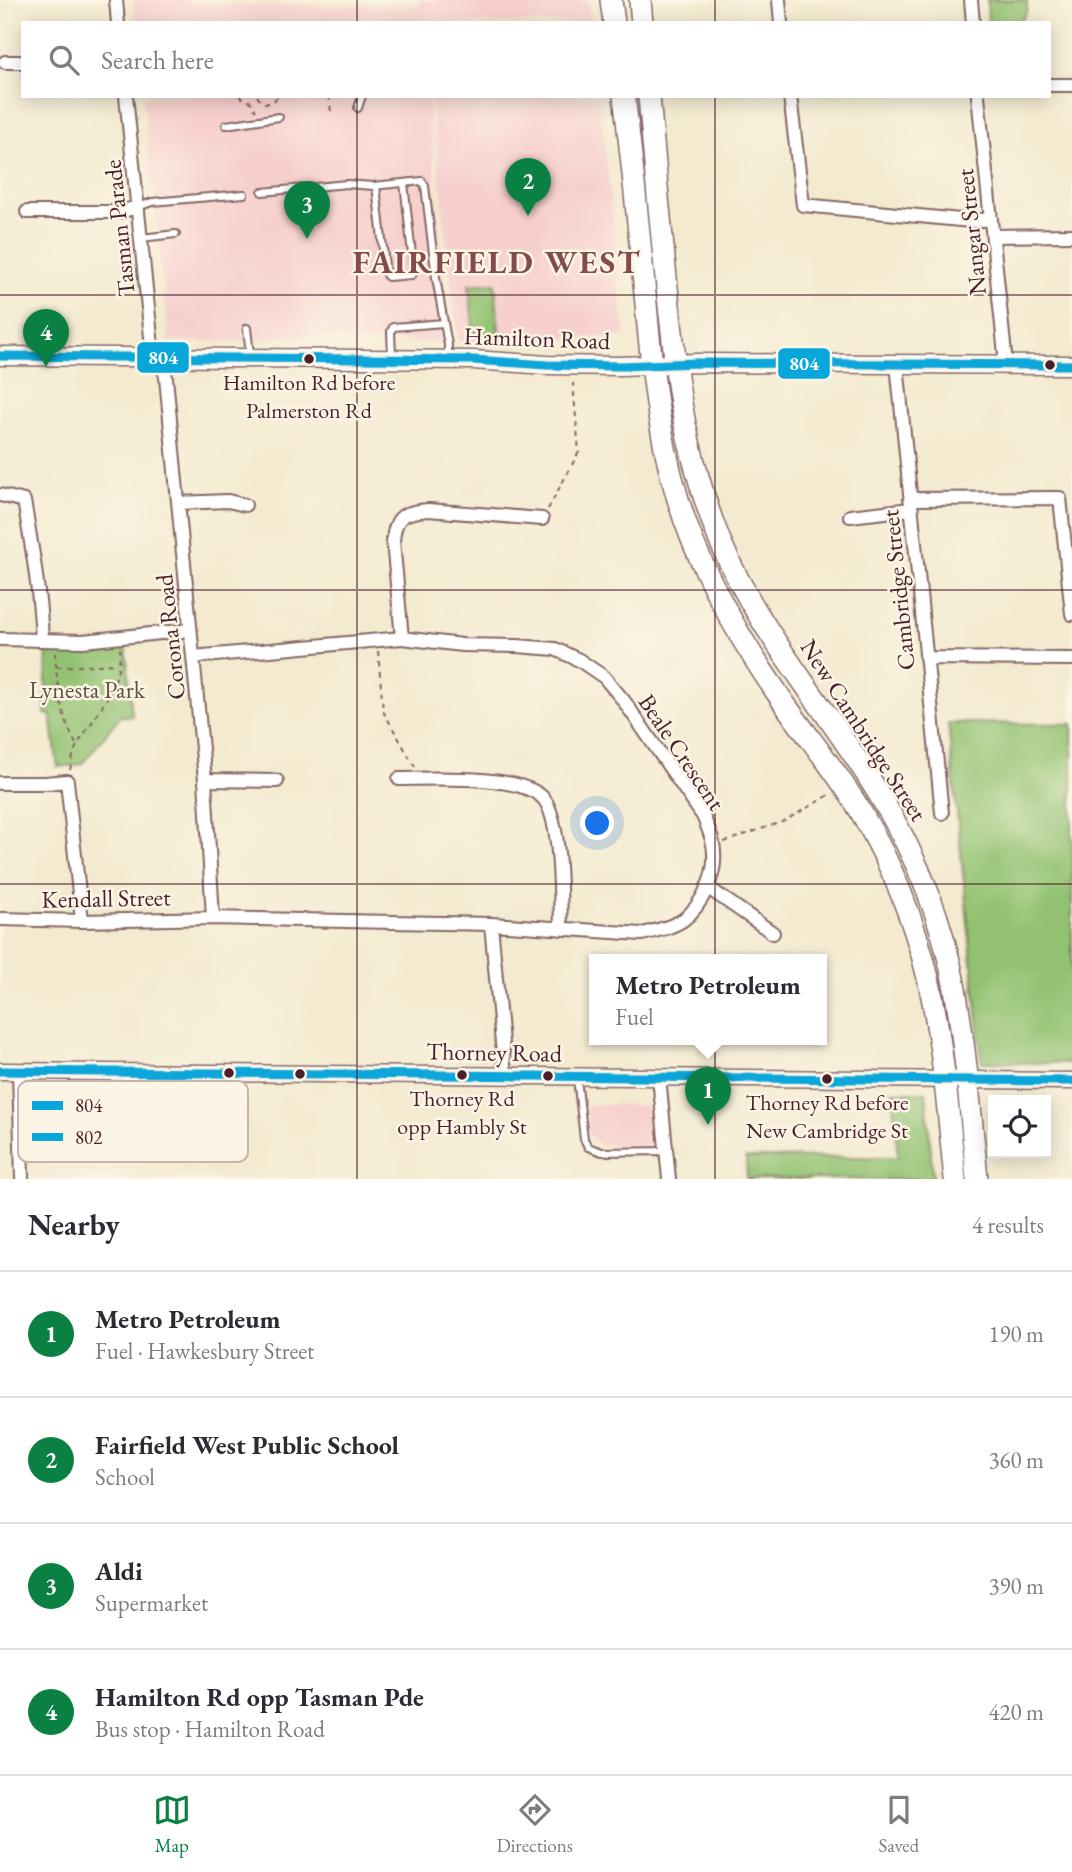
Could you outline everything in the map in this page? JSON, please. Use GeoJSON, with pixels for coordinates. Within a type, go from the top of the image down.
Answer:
{"type":"FeatureCollection","features":[{"type":"Feature","properties":{"kind":"highway"},"geometry":{"type":"LineString","coordinates":[[611,0],[614,21]]}},
{"type":"Feature","properties":{"kind":"highway"},"geometry":{"type":"LineString","coordinates":[[640,0],[642,21]]}},
{"type":"Feature","properties":{"kind":"highway","name":"New Cambridge Street"},"geometry":{"type":"LineString","coordinates":[[624,98],[659,420],[673,479],[692,539],[737,632],[861,812],[906,906],[928,979],[944,1079],[955,1179]]}},
{"type":"Feature","properties":{"kind":"highway","name":"New Cambridge Street"},"geometry":{"type":"LineString","coordinates":[[649,98],[678,385],[699,477],[717,533],[756,614],[881,796],[921,875],[937,918],[952,975],[967,1079],[977,1179]]}},
{"type":"Feature","properties":{"kind":"main road","name":"Hamilton Road"},"geometry":{"type":"LineString","coordinates":[[0,356],[392,359],[547,365],[1072,365]]}},
{"type":"Feature","properties":{"kind":"street"},"geometry":{"type":"LineString","coordinates":[[116,0],[118,21]]}},
{"type":"Feature","properties":{"kind":"street"},"geometry":{"type":"LineString","coordinates":[[779,0],[781,21]]}},
{"type":"Feature","properties":{"kind":"street"},"geometry":{"type":"LineString","coordinates":[[971,0],[973,21]]}},
{"type":"Feature","properties":{"kind":"street"},"geometry":{"type":"LineString","coordinates":[[5,62],[21,62]]}},
{"type":"Feature","properties":{"kind":"street"},"geometry":{"type":"LineString","coordinates":[[1051,85],[1072,85]]}},
{"type":"Feature","properties":{"kind":"street","name":"Tasman Parade"},"geometry":{"type":"LineString","coordinates":[[126,98],[153,356]]}},
{"type":"Feature","properties":{"kind":"street"},"geometry":{"type":"LineString","coordinates":[[790,98],[803,205],[971,221],[991,219]]}},
{"type":"Feature","properties":{"kind":"street","name":"Nangar Street"},"geometry":{"type":"LineString","coordinates":[[978,98],[1006,364]]}},
{"type":"Feature","properties":{"kind":"street"},"geometry":{"type":"LineString","coordinates":[[27,212],[119,212],[138,207]]}},
{"type":"Feature","properties":{"kind":"street"},"geometry":{"type":"LineString","coordinates":[[993,236],[1072,235]]}},
{"type":"Feature","properties":{"kind":"street","name":"Corona Road"},"geometry":{"type":"LineString","coordinates":[[153,356],[165,372],[166,378],[205,780],[213,918]]}},
{"type":"Feature","properties":{"kind":"street","name":"Cambridge Street"},"geometry":{"type":"LineString","coordinates":[[897,364],[942,813]]}},
{"type":"Feature","properties":{"kind":"street"},"geometry":{"type":"LineString","coordinates":[[0,495],[24,501],[41,613],[49,640]]}},
{"type":"Feature","properties":{"kind":"street"},"geometry":{"type":"LineString","coordinates":[[850,516],[911,504],[1060,498],[1072,614]]}},
{"type":"Feature","properties":{"kind":"street"},"geometry":{"type":"LineString","coordinates":[[178,503],[228,501],[245,505]]}},
{"type":"Feature","properties":{"kind":"street"},"geometry":{"type":"LineString","coordinates":[[402,638],[393,541],[394,526],[401,516],[412,511],[428,510],[542,519]]}},
{"type":"Feature","properties":{"kind":"street"},"geometry":{"type":"LineString","coordinates":[[0,639],[83,641],[190,630]]}},
{"type":"Feature","properties":{"kind":"street","name":"Beale Crescent"},"geometry":{"type":"LineString","coordinates":[[193,657],[402,638],[462,645],[555,649],[579,660],[604,677],[624,701],[703,816],[714,853],[713,871],[696,906],[683,920],[642,934],[491,924],[213,918]]}},
{"type":"Feature","properties":{"kind":"street"},"geometry":{"type":"LineString","coordinates":[[926,658],[1072,659]]}},
{"type":"Feature","properties":{"kind":"street"},"geometry":{"type":"LineString","coordinates":[[399,779],[478,780],[520,785],[543,798],[551,815],[558,851],[561,929]]}},
{"type":"Feature","properties":{"kind":"street"},"geometry":{"type":"LineString","coordinates":[[205,780],[277,780]]}},
{"type":"Feature","properties":{"kind":"street"},"geometry":{"type":"LineString","coordinates":[[0,783],[66,781],[82,921]]}},
{"type":"Feature","properties":{"kind":"street"},"geometry":{"type":"LineString","coordinates":[[707,887],[773,933]]}},
{"type":"Feature","properties":{"kind":"street","name":"Kendall Street"},"geometry":{"type":"LineString","coordinates":[[0,919],[82,921],[213,918]]}},
{"type":"Feature","properties":{"kind":"street"},"geometry":{"type":"LineString","coordinates":[[491,924],[505,1075]]}},
{"type":"Feature","properties":{"kind":"street","name":"Thorney Road"},"geometry":{"type":"LineString","coordinates":[[0,1071],[1072,1081]]}},
{"type":"Feature","properties":{"kind":"street"},"geometry":{"type":"LineString","coordinates":[[19,1071],[19,1081]]}},
{"type":"Feature","properties":{"kind":"street"},"geometry":{"type":"LineString","coordinates":[[659,1077],[669,1179]]}},
{"type":"Feature","properties":{"kind":"lane"},"geometry":{"type":"LineString","coordinates":[[358,108],[361,98]]}},
{"type":"Feature","properties":{"kind":"lane"},"geometry":{"type":"LineString","coordinates":[[226,125],[279,117]]}},
{"type":"Feature","properties":{"kind":"lane"},"geometry":{"type":"LineString","coordinates":[[262,192],[347,184],[376,186],[422,181],[425,186],[448,360]]}},
{"type":"Feature","properties":{"kind":"lane"},"geometry":{"type":"LineString","coordinates":[[376,186],[386,275],[412,275],[414,272],[404,183]]}},
{"type":"Feature","properties":{"kind":"lane"},"geometry":{"type":"LineString","coordinates":[[138,207],[152,202],[244,194]]}},
{"type":"Feature","properties":{"kind":"lane"},"geometry":{"type":"LineString","coordinates":[[141,238],[176,234]]}},
{"type":"Feature","properties":{"kind":"lane"},"geometry":{"type":"LineString","coordinates":[[392,359],[393,327],[444,323]]}},
{"type":"Feature","properties":{"kind":"lane"},"geometry":{"type":"LineString","coordinates":[[247,328],[250,357]]}},
{"type":"Feature","properties":{"kind":"lane"},"geometry":{"type":"LineString","coordinates":[[577,1076],[584,1139],[588,1147],[603,1152],[666,1152]]}},
{"type":"Feature","properties":{"kind":"path"},"geometry":{"type":"LineString","coordinates":[[244,98],[251,102],[260,120]]}},
{"type":"Feature","properties":{"kind":"path"},"geometry":{"type":"LineString","coordinates":[[251,102],[256,98]]}},
{"type":"Feature","properties":{"kind":"path"},"geometry":{"type":"LineString","coordinates":[[258,98],[265,104],[276,98]]}},
{"type":"Feature","properties":{"kind":"path"},"geometry":{"type":"LineString","coordinates":[[329,98],[331,112]]}},
{"type":"Feature","properties":{"kind":"path"},"geometry":{"type":"LineString","coordinates":[[542,519],[579,452],[573,383]]}},
{"type":"Feature","properties":{"kind":"path"},"geometry":{"type":"LineString","coordinates":[[66,781],[76,745],[111,693],[118,663],[120,637]]}},
{"type":"Feature","properties":{"kind":"path"},"geometry":{"type":"LineString","coordinates":[[49,640],[61,704],[76,745]]}},
{"type":"Feature","properties":{"kind":"path"},"geometry":{"type":"LineString","coordinates":[[377,640],[383,711],[422,779]]}},
{"type":"Feature","properties":{"kind":"path"},"geometry":{"type":"LineString","coordinates":[[56,667],[118,663]]}},
{"type":"Feature","properties":{"kind":"path"},"geometry":{"type":"LineString","coordinates":[[713,845],[784,821],[829,795]]}},
{"type":"Feature","properties":{"kind":"shaded area"},"geometry":{"type":"Polygon","coordinates":[[[133,0],[190,0],[191,4],[419,6],[419,0],[588,0],[591,21],[135,21],[133,0]]]}},
{"type":"Feature","properties":{"kind":"shaded area"},"geometry":{"type":"Polygon","coordinates":[[[143,98],[428,98],[449,340],[348,341],[338,336],[281,336],[257,342],[169,341],[143,98]]]}},
{"type":"Feature","properties":{"kind":"shaded area"},"geometry":{"type":"Polygon","coordinates":[[[430,98],[599,98],[625,336],[458,342],[430,98]]]}},
{"type":"Feature","properties":{"kind":"shaded area"},"geometry":{"type":"Polygon","coordinates":[[[591,1104],[644,1105],[649,1109],[652,1142],[648,1146],[601,1145],[589,1136],[586,1108],[591,1104]]]}},
{"type":"Feature","properties":{"kind":"green space"},"geometry":{"type":"Polygon","coordinates":[[[987,0],[1027,0],[1027,10],[1021,21],[988,21],[987,0]]]}},
{"type":"Feature","properties":{"kind":"green space"},"geometry":{"type":"Polygon","coordinates":[[[495,283],[499,333],[474,335],[469,285],[495,283]]]}},
{"type":"Feature","properties":{"kind":"green space","name":"Lynesta Park"},"geometry":{"type":"Polygon","coordinates":[[[126,646],[132,716],[120,716],[82,764],[58,767],[51,715],[45,714],[47,647],[126,646]]]}},
{"type":"Feature","properties":{"kind":"green space"},"geometry":{"type":"Polygon","coordinates":[[[948,723],[1072,724],[1072,1063],[982,1062],[948,723]]]}},
{"type":"Feature","properties":{"kind":"green space"},"geometry":{"type":"Polygon","coordinates":[[[892,1092],[926,1092],[933,1179],[747,1179],[746,1158],[898,1157],[892,1092]]]}},
{"type":"Feature","properties":{"kind":"transit line","name":"804"},"geometry":{"type":"LineString","coordinates":[[0,356],[473,360],[621,366],[696,363],[1072,365]]}},
{"type":"Feature","properties":{"kind":"transit line","name":"802"},"geometry":{"type":"LineString","coordinates":[[0,1071],[1072,1081]]}},
{"type":"Feature","properties":{"kind":"place","name":"Fairfield West Public School"},"geometry":{"type":"Point","coordinates":[528,216]}},
{"type":"Feature","properties":{"kind":"place","name":"Aldi"},"geometry":{"type":"Point","coordinates":[307,239]}},
{"type":"Feature","properties":{"kind":"place","name":"Hamilton Rd before Palmerston Rd"},"geometry":{"type":"Point","coordinates":[309,359]}},
{"type":"Feature","properties":{"kind":"place","name":"Hamilton Rd opp Tasman Pde"},"geometry":{"type":"Point","coordinates":[46,367]}},
{"type":"Feature","properties":{"kind":"place","name":"Thorney Rd opp Hambly St"},"geometry":{"type":"Point","coordinates":[462,1075]}},
{"type":"Feature","properties":{"kind":"place","name":"Thorney Rd before New Cambridge St"},"geometry":{"type":"Point","coordinates":[827,1079]}},
{"type":"Feature","properties":{"kind":"place","name":"Metro Petroleum"},"geometry":{"type":"Point","coordinates":[708,1125]}},
{"type":"Feature","properties":{"kind":"district","name":"FAIRFIELD WEST"},"geometry":{"type":"Point","coordinates":[497,262]}}]}
